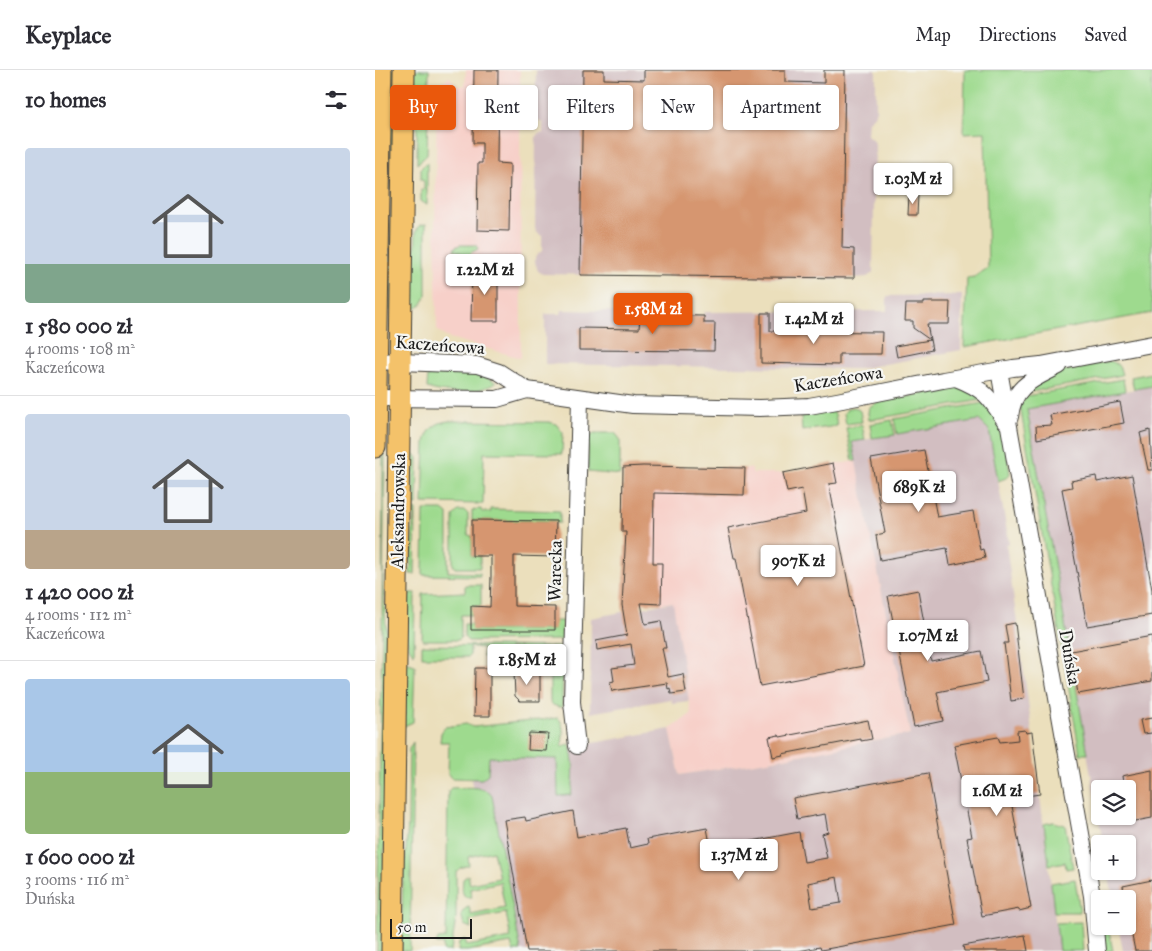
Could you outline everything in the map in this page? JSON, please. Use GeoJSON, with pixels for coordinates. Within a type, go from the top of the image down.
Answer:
{"type":"FeatureCollection","features":[{"type":"Feature","properties":{"kind":"main road","name":"Aleksandrowska"},"geometry":{"type":"LineString","coordinates":[[375,449],[381,70]]}},
{"type":"Feature","properties":{"kind":"main road","name":"Aleksandrowska"},"geometry":{"type":"LineString","coordinates":[[392,951],[404,70]]}},
{"type":"Feature","properties":{"kind":"street","name":"Kaczeńcowa"},"geometry":{"type":"LineString","coordinates":[[376,361],[483,366],[499,372],[527,390],[643,406],[790,407],[809,406],[862,397],[999,370],[1074,359],[1152,344]]}},
{"type":"Feature","properties":{"kind":"street"},"geometry":{"type":"LineString","coordinates":[[1009,427],[1011,408],[1020,389],[1033,379],[1074,359]]}},
{"type":"Feature","properties":{"kind":"street","name":"Duńska"},"geometry":{"type":"LineString","coordinates":[[999,370],[1092,896],[1097,951]]}},
{"type":"Feature","properties":{"kind":"street"},"geometry":{"type":"LineString","coordinates":[[956,378],[978,387],[986,393],[1009,427]]}},
{"type":"Feature","properties":{"kind":"street","name":"Kaczeńcowa"},"geometry":{"type":"LineString","coordinates":[[375,398],[497,399],[527,390]]}},
{"type":"Feature","properties":{"kind":"street","name":"Warecka"},"geometry":{"type":"LineString","coordinates":[[577,746],[572,702],[580,398]]}},
{"type":"Feature","properties":{"kind":"shaded area"},"geometry":{"type":"Polygon","coordinates":[[[466,70],[520,70],[520,85],[466,85],[466,130],[520,130],[521,358],[446,337],[437,330],[435,231],[436,130],[456,130],[456,85],[437,85],[437,83],[447,80],[449,77],[457,86],[465,86],[466,70]]]}},
{"type":"Feature","properties":{"kind":"shaded area"},"geometry":{"type":"Polygon","coordinates":[[[536,70],[876,70],[876,114],[868,121],[867,135],[875,144],[873,273],[867,277],[842,279],[543,274],[538,271],[535,262],[535,257],[542,251],[542,236],[536,232],[535,228],[536,138],[537,134],[543,132],[543,124],[538,120],[538,85],[536,85],[536,70]]]}},
{"type":"Feature","properties":{"kind":"shaded area"},"geometry":{"type":"Polygon","coordinates":[[[962,295],[961,350],[858,369],[545,364],[545,314],[561,314],[562,310],[640,312],[640,315],[704,315],[704,312],[887,311],[887,296],[962,295]]]}},
{"type":"Feature","properties":{"kind":"shaded area"},"geometry":{"type":"Polygon","coordinates":[[[1152,386],[1152,951],[1123,951],[1120,935],[1136,935],[1136,890],[1111,890],[1110,880],[1136,880],[1136,835],[1101,835],[1100,825],[1136,825],[1136,780],[1092,780],[1027,409],[1152,386]]]}},
{"type":"Feature","properties":{"kind":"shaded area"},"geometry":{"type":"Polygon","coordinates":[[[979,420],[989,429],[1009,543],[1006,544],[1031,723],[1059,951],[513,951],[493,851],[471,852],[473,736],[560,749],[670,729],[680,775],[774,760],[910,734],[852,442],[979,420]]]}},
{"type":"Feature","properties":{"kind":"shaded area"},"geometry":{"type":"Polygon","coordinates":[[[856,461],[910,734],[774,760],[680,775],[670,729],[691,714],[672,602],[661,604],[622,603],[626,532],[622,532],[623,467],[745,468],[752,469],[752,473],[783,473],[856,461]]]}},
{"type":"Feature","properties":{"kind":"shaded area"},"geometry":{"type":"Polygon","coordinates":[[[673,602],[689,701],[672,703],[671,699],[590,713],[591,618],[673,602]]]}},
{"type":"Feature","properties":{"kind":"green space"},"geometry":{"type":"Polygon","coordinates":[[[390,70],[395,70],[395,85],[390,85],[390,130],[394,130],[392,310],[390,310],[392,172],[389,126],[390,70]]]}},
{"type":"Feature","properties":{"kind":"green space"},"geometry":{"type":"Polygon","coordinates":[[[414,70],[429,70],[429,85],[415,85],[414,70]]]}},
{"type":"Feature","properties":{"kind":"green space"},"geometry":{"type":"Polygon","coordinates":[[[965,70],[1152,70],[1152,313],[964,347],[967,278],[974,277],[988,268],[985,132],[964,133],[965,70]]]}},
{"type":"Feature","properties":{"kind":"green space"},"geometry":{"type":"Polygon","coordinates":[[[417,130],[428,130],[427,155],[417,164],[417,130]]]}},
{"type":"Feature","properties":{"kind":"green space"},"geometry":{"type":"Polygon","coordinates":[[[426,163],[427,205],[421,201],[421,190],[424,189],[424,181],[421,180],[421,168],[426,163]]]}},
{"type":"Feature","properties":{"kind":"green space"},"geometry":{"type":"Polygon","coordinates":[[[426,224],[426,295],[421,305],[410,310],[416,231],[420,225],[426,224]]]}},
{"type":"Feature","properties":{"kind":"green space"},"geometry":{"type":"Polygon","coordinates":[[[460,245],[477,245],[478,249],[468,256],[454,250],[455,247],[460,245]]]}},
{"type":"Feature","properties":{"kind":"green space"},"geometry":{"type":"Polygon","coordinates":[[[1110,361],[1118,366],[1122,375],[1020,394],[1058,373],[1110,361]]]}},
{"type":"Feature","properties":{"kind":"green space"},"geometry":{"type":"Polygon","coordinates":[[[428,373],[472,373],[489,378],[496,383],[471,391],[444,392],[427,388],[428,373]]]}},
{"type":"Feature","properties":{"kind":"green space"},"geometry":{"type":"Polygon","coordinates":[[[1152,373],[1152,386],[1134,389],[1131,377],[1152,373]]]}},
{"type":"Feature","properties":{"kind":"green space"},"geometry":{"type":"Polygon","coordinates":[[[1123,379],[1125,391],[1027,409],[1088,754],[1080,754],[1020,406],[1026,396],[1123,379]]]}},
{"type":"Feature","properties":{"kind":"green space"},"geometry":{"type":"Polygon","coordinates":[[[960,387],[987,399],[869,420],[869,407],[878,402],[960,387]]]}},
{"type":"Feature","properties":{"kind":"green space"},"geometry":{"type":"Polygon","coordinates":[[[989,402],[1005,439],[1010,474],[998,481],[989,430],[979,420],[897,434],[894,419],[989,402]]]}},
{"type":"Feature","properties":{"kind":"green space"},"geometry":{"type":"Polygon","coordinates":[[[855,407],[860,411],[862,422],[846,424],[844,413],[848,408],[855,407]]]}},
{"type":"Feature","properties":{"kind":"green space"},"geometry":{"type":"Polygon","coordinates":[[[832,411],[835,414],[837,426],[802,431],[801,415],[832,411]]]}},
{"type":"Feature","properties":{"kind":"green space"},"geometry":{"type":"Polygon","coordinates":[[[892,420],[895,435],[872,438],[870,424],[892,420]]]}},
{"type":"Feature","properties":{"kind":"green space"},"geometry":{"type":"Polygon","coordinates":[[[449,421],[549,422],[556,424],[563,433],[562,454],[484,453],[483,504],[423,503],[426,437],[433,427],[449,421]]]}},
{"type":"Feature","properties":{"kind":"green space"},"geometry":{"type":"Polygon","coordinates":[[[862,425],[865,440],[852,442],[856,461],[853,461],[846,428],[862,425]]]}},
{"type":"Feature","properties":{"kind":"green space"},"geometry":{"type":"Polygon","coordinates":[[[594,433],[615,433],[620,439],[620,475],[588,472],[588,438],[594,433]]]}},
{"type":"Feature","properties":{"kind":"green space"},"geometry":{"type":"Polygon","coordinates":[[[383,454],[385,454],[383,582],[387,641],[383,951],[377,951],[382,630],[383,454]]]}},
{"type":"Feature","properties":{"kind":"green space"},"geometry":{"type":"Polygon","coordinates":[[[414,454],[418,458],[417,505],[414,505],[415,492],[413,492],[414,454]]]}},
{"type":"Feature","properties":{"kind":"green space"},"geometry":{"type":"Polygon","coordinates":[[[414,509],[416,509],[415,574],[410,574],[414,509]]]}},
{"type":"Feature","properties":{"kind":"green space"},"geometry":{"type":"Polygon","coordinates":[[[481,509],[482,512],[491,512],[491,509],[560,511],[560,523],[555,521],[472,520],[472,510],[481,509]]]}},
{"type":"Feature","properties":{"kind":"green space"},"geometry":{"type":"Polygon","coordinates":[[[424,510],[443,510],[448,514],[448,572],[480,573],[480,576],[423,575],[424,510]]]}},
{"type":"Feature","properties":{"kind":"green space"},"geometry":{"type":"Polygon","coordinates":[[[458,511],[465,511],[468,514],[468,535],[472,536],[472,556],[480,556],[480,568],[455,568],[453,565],[453,516],[458,511]]]}},
{"type":"Feature","properties":{"kind":"green space"},"geometry":{"type":"Polygon","coordinates":[[[465,585],[481,585],[481,606],[472,606],[471,615],[461,615],[461,637],[458,640],[422,640],[423,594],[465,592],[465,585]]]}},
{"type":"Feature","properties":{"kind":"green space"},"geometry":{"type":"Polygon","coordinates":[[[409,593],[415,593],[414,654],[407,642],[406,634],[409,593]]]}},
{"type":"Feature","properties":{"kind":"green space"},"geometry":{"type":"Polygon","coordinates":[[[555,621],[562,621],[562,640],[468,641],[464,637],[464,624],[471,624],[472,630],[554,630],[555,621]]]}},
{"type":"Feature","properties":{"kind":"green space"},"geometry":{"type":"Polygon","coordinates":[[[422,645],[560,647],[563,651],[562,707],[551,704],[550,701],[550,672],[548,663],[552,663],[552,649],[546,649],[546,660],[538,654],[515,651],[514,648],[483,657],[483,648],[470,647],[470,655],[468,657],[422,657],[422,645]]]}},
{"type":"Feature","properties":{"kind":"green space"},"geometry":{"type":"Polygon","coordinates":[[[405,662],[415,665],[413,722],[404,726],[405,662]]]}},
{"type":"Feature","properties":{"kind":"green space"},"geometry":{"type":"Polygon","coordinates":[[[558,718],[563,727],[562,746],[570,744],[573,763],[571,795],[558,796],[557,759],[489,757],[488,774],[482,779],[451,778],[448,774],[449,742],[440,742],[441,733],[445,727],[466,724],[473,727],[558,718]]]}},
{"type":"Feature","properties":{"kind":"green space"},"geometry":{"type":"Polygon","coordinates":[[[413,742],[410,951],[401,951],[403,882],[408,826],[409,749],[413,742]]]}},
{"type":"Feature","properties":{"kind":"green space"},"geometry":{"type":"Polygon","coordinates":[[[451,788],[479,788],[492,796],[521,951],[513,951],[511,943],[458,951],[459,942],[465,939],[467,946],[511,938],[506,913],[470,920],[471,928],[464,925],[461,914],[469,907],[471,915],[505,908],[500,882],[470,889],[471,897],[465,897],[462,891],[463,879],[468,875],[470,884],[499,878],[493,851],[468,857],[469,865],[460,868],[456,872],[456,917],[451,951],[443,951],[443,944],[436,944],[438,939],[446,938],[448,791],[451,788]]]}},
{"type":"Feature","properties":{"kind":"green space"},"geometry":{"type":"Polygon","coordinates":[[[1053,822],[1065,825],[1073,868],[1066,869],[1065,862],[1049,865],[1044,824],[1053,822]]]}},
{"type":"Feature","properties":{"kind":"green space"},"geometry":{"type":"Polygon","coordinates":[[[1075,879],[1080,912],[1054,912],[1051,883],[1075,879]]]}},
{"type":"Feature","properties":{"kind":"green space"},"geometry":{"type":"Polygon","coordinates":[[[1081,922],[1083,951],[1059,951],[1056,923],[1081,922]]]}},
{"type":"Feature","properties":{"kind":"green space"},"geometry":{"type":"Polygon","coordinates":[[[1101,935],[1110,935],[1113,951],[1102,951],[1101,935]]]}},
{"type":"Feature","properties":{"kind":"building"},"geometry":{"type":"Polygon","coordinates":[[[474,70],[498,70],[498,85],[474,85],[474,70]]]}},
{"type":"Feature","properties":{"kind":"building"},"geometry":{"type":"Polygon","coordinates":[[[583,70],[604,70],[604,79],[644,80],[644,70],[785,70],[785,82],[824,83],[824,70],[845,70],[842,248],[854,249],[854,278],[580,275],[582,130],[633,130],[633,85],[583,85],[583,70]]]}},
{"type":"Feature","properties":{"kind":"building"},"geometry":{"type":"Polygon","coordinates":[[[473,130],[497,130],[497,163],[510,164],[509,231],[477,230],[478,163],[482,163],[482,143],[473,143],[473,130]]]}},
{"type":"Feature","properties":{"kind":"building"},"geometry":{"type":"Polygon","coordinates":[[[909,194],[918,195],[917,215],[908,215],[909,194]]]}},
{"type":"Feature","properties":{"kind":"building"},"geometry":{"type":"Polygon","coordinates":[[[472,271],[498,271],[498,321],[471,321],[472,271]]]}},
{"type":"Feature","properties":{"kind":"building"},"geometry":{"type":"Polygon","coordinates":[[[924,302],[950,302],[949,324],[927,324],[932,350],[897,357],[895,346],[930,340],[913,328],[913,321],[905,321],[906,304],[924,304],[924,302]]]}},
{"type":"Feature","properties":{"kind":"building"},"geometry":{"type":"Polygon","coordinates":[[[761,313],[770,313],[770,331],[882,332],[881,354],[839,354],[839,365],[761,363],[761,313]]]}},
{"type":"Feature","properties":{"kind":"building"},"geometry":{"type":"Polygon","coordinates":[[[640,315],[704,316],[704,323],[715,323],[714,351],[579,350],[579,328],[639,329],[640,315]]]}},
{"type":"Feature","properties":{"kind":"building"},"geometry":{"type":"Polygon","coordinates":[[[1120,402],[1124,423],[1037,439],[1036,426],[1052,425],[1050,415],[1120,402]]]}},
{"type":"Feature","properties":{"kind":"building"},"geometry":{"type":"Polygon","coordinates":[[[1150,430],[1152,470],[1148,470],[1140,433],[1150,430]]]}},
{"type":"Feature","properties":{"kind":"building"},"geometry":{"type":"Polygon","coordinates":[[[924,450],[937,517],[973,511],[980,550],[983,549],[985,558],[950,565],[947,548],[880,560],[876,535],[885,533],[871,459],[924,450]]]}},
{"type":"Feature","properties":{"kind":"building"},"geometry":{"type":"Polygon","coordinates":[[[833,463],[837,483],[829,484],[864,666],[760,686],[736,558],[734,558],[728,528],[806,513],[802,489],[787,492],[783,473],[833,463]]]}},
{"type":"Feature","properties":{"kind":"building"},"geometry":{"type":"Polygon","coordinates":[[[623,467],[745,468],[744,495],[654,493],[653,563],[662,563],[661,604],[641,603],[645,624],[661,621],[666,648],[662,648],[668,677],[683,674],[686,692],[671,694],[667,683],[612,691],[610,682],[614,681],[612,668],[634,665],[631,644],[597,650],[596,641],[627,635],[622,605],[626,532],[622,532],[623,467]]]}},
{"type":"Feature","properties":{"kind":"building"},"geometry":{"type":"Polygon","coordinates":[[[1132,475],[1152,590],[1152,615],[1087,626],[1062,489],[1072,487],[1071,481],[1096,476],[1097,482],[1132,475]]]}},
{"type":"Feature","properties":{"kind":"building"},"geometry":{"type":"Polygon","coordinates":[[[472,520],[556,521],[555,557],[514,556],[514,606],[555,607],[555,630],[471,630],[471,606],[490,607],[491,577],[491,556],[472,556],[472,520]]]}},
{"type":"Feature","properties":{"kind":"building"},"geometry":{"type":"Polygon","coordinates":[[[918,590],[931,661],[981,651],[987,682],[937,692],[943,721],[914,727],[888,596],[918,590]]]}},
{"type":"Feature","properties":{"kind":"building"},"geometry":{"type":"Polygon","coordinates":[[[1015,623],[1024,699],[1011,701],[1004,643],[1008,643],[1005,625],[1015,623]]]}},
{"type":"Feature","properties":{"kind":"building"},"geometry":{"type":"Polygon","coordinates":[[[1152,636],[1152,681],[1078,694],[1071,651],[1152,636]]]}},
{"type":"Feature","properties":{"kind":"building"},"geometry":{"type":"Polygon","coordinates":[[[502,651],[521,651],[521,659],[502,659],[502,651]]]}},
{"type":"Feature","properties":{"kind":"building"},"geometry":{"type":"Polygon","coordinates":[[[475,668],[490,668],[490,716],[474,716],[475,668]]]}},
{"type":"Feature","properties":{"kind":"building"},"geometry":{"type":"Polygon","coordinates":[[[514,672],[540,672],[540,701],[520,701],[515,696],[514,672]]]}},
{"type":"Feature","properties":{"kind":"building"},"geometry":{"type":"Polygon","coordinates":[[[1152,718],[1152,733],[1143,734],[1140,720],[1152,718]]]}},
{"type":"Feature","properties":{"kind":"building"},"geometry":{"type":"Polygon","coordinates":[[[868,720],[872,739],[861,741],[861,739],[773,757],[769,737],[779,735],[780,737],[868,720]]]}},
{"type":"Feature","properties":{"kind":"building"},"geometry":{"type":"Polygon","coordinates":[[[1025,730],[1026,733],[1032,732],[1040,794],[1012,798],[1012,806],[1031,908],[982,916],[967,838],[972,837],[954,745],[998,737],[1000,742],[1018,740],[1017,731],[1025,730]]]}},
{"type":"Feature","properties":{"kind":"building"},"geometry":{"type":"Polygon","coordinates":[[[529,733],[548,734],[546,751],[528,750],[529,733]]]}},
{"type":"Feature","properties":{"kind":"building"},"geometry":{"type":"Polygon","coordinates":[[[1152,770],[1152,818],[1136,821],[1136,780],[1123,780],[1122,776],[1152,770]]]}},
{"type":"Feature","properties":{"kind":"building"},"geometry":{"type":"Polygon","coordinates":[[[928,773],[956,925],[821,950],[820,947],[798,951],[527,951],[504,820],[525,817],[526,821],[573,811],[577,837],[626,828],[630,848],[648,844],[647,839],[707,828],[711,849],[799,832],[804,862],[827,858],[822,834],[828,832],[825,814],[797,819],[793,798],[928,773]],[[837,877],[808,883],[812,908],[841,903],[837,877]]]}},
{"type":"Feature","properties":{"kind":"building"},"geometry":{"type":"Polygon","coordinates":[[[1152,880],[1152,951],[1135,951],[1132,935],[1136,935],[1136,890],[1124,890],[1123,886],[1152,880]]]}},
{"type":"Feature","properties":{"kind":"building"},"geometry":{"type":"Polygon","coordinates":[[[1025,935],[1028,951],[964,951],[963,946],[1025,935]]]}}]}
